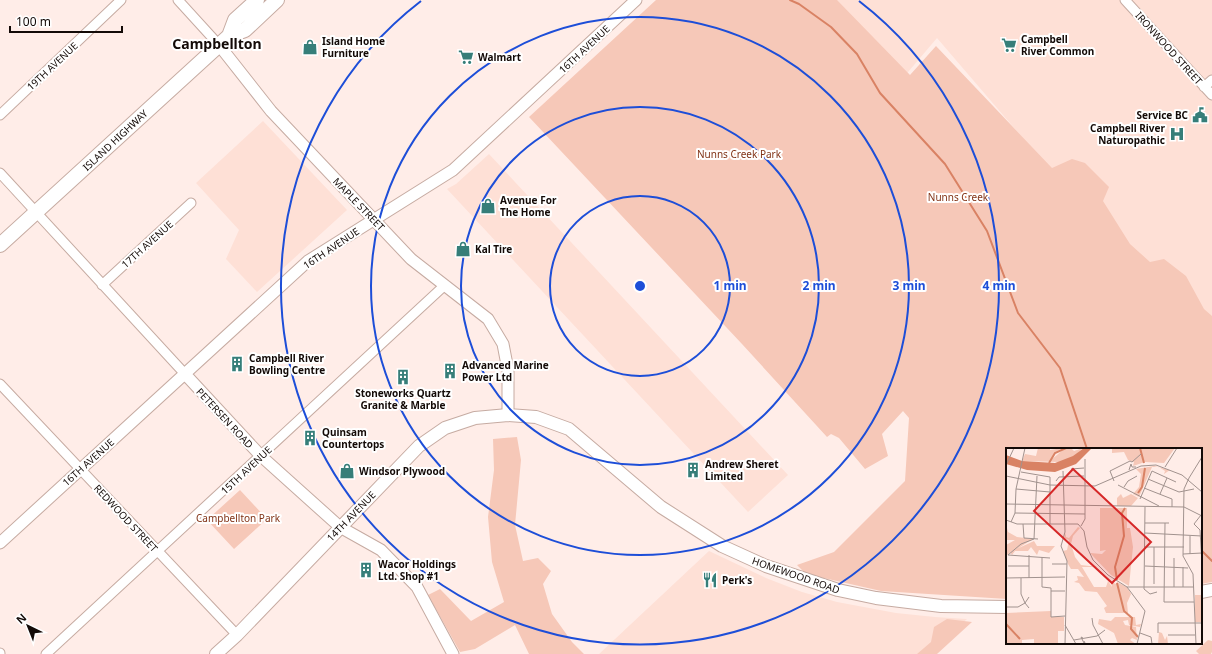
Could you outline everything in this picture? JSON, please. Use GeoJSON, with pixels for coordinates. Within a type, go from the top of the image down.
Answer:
{"type":"FeatureCollection","features":[{"type":"Feature","properties":{"kind":"main road","name":"ISLAND HIGHWAY"},"geometry":{"type":"LineString","coordinates":[[224,40],[235,20],[257,0]]}},
{"type":"Feature","properties":{"kind":"main road","name":"ISLAND HIGHWAY"},"geometry":{"type":"LineString","coordinates":[[0,245],[224,40],[245,30],[277,0]]}},
{"type":"Feature","properties":{"kind":"main road","name":"14TH AVENUE"},"geometry":{"type":"LineString","coordinates":[[216,654],[237,635],[419,446],[445,428],[472,419],[508,415]]}},
{"type":"Feature","properties":{"kind":"main road","name":"HOMEWOOD ROAD"},"geometry":{"type":"LineString","coordinates":[[508,415],[536,417],[570,429],[661,507],[722,546],[766,566],[838,590],[876,598],[941,606],[1006,607]]}},
{"type":"Feature","properties":{"kind":"main road"},"geometry":{"type":"LineString","coordinates":[[1202,592],[1212,590]]}},
{"type":"Feature","properties":{"kind":"street","name":"19TH AVENUE"},"geometry":{"type":"LineString","coordinates":[[0,115],[121,0]]}},
{"type":"Feature","properties":{"kind":"street","name":"MAPLE STREET"},"geometry":{"type":"LineString","coordinates":[[178,0],[224,40],[272,111],[411,259],[488,319],[503,344],[508,370],[508,415]]}},
{"type":"Feature","properties":{"kind":"street","name":"16TH AVENUE"},"geometry":{"type":"LineString","coordinates":[[0,543],[308,261],[453,170],[636,0]]}},
{"type":"Feature","properties":{"kind":"street","name":"IRONWOOD STREET"},"geometry":{"type":"LineString","coordinates":[[1125,0],[1212,95]]}},
{"type":"Feature","properties":{"kind":"street"},"geometry":{"type":"LineString","coordinates":[[1204,87],[1212,80]]}},
{"type":"Feature","properties":{"kind":"street","name":"PETERSEN ROAD"},"geometry":{"type":"LineString","coordinates":[[0,172],[102,285],[261,456],[340,527],[381,550],[417,587],[453,654]]}},
{"type":"Feature","properties":{"kind":"street","name":"17TH AVENUE"},"geometry":{"type":"LineString","coordinates":[[102,285],[191,203]]}},
{"type":"Feature","properties":{"kind":"street","name":"15TH AVENUE"},"geometry":{"type":"LineString","coordinates":[[46,654],[445,285]]}},
{"type":"Feature","properties":{"kind":"street","name":"REDWOOD STREET"},"geometry":{"type":"LineString","coordinates":[[0,384],[237,635]]}},
{"type":"Feature","properties":{"kind":"shaded area"},"geometry":{"type":"Polygon","coordinates":[[[827,0],[1212,0],[1212,359],[937,38],[897,85],[827,0]]]}},
{"type":"Feature","properties":{"kind":"shaded area"},"geometry":{"type":"Polygon","coordinates":[[[263,121],[347,210],[257,292],[226,259],[239,230],[196,183],[263,121]]]}},
{"type":"Feature","properties":{"kind":"shaded area"},"geometry":{"type":"Polygon","coordinates":[[[489,154],[788,475],[748,512],[447,189],[456,184],[489,154]]]}},
{"type":"Feature","properties":{"kind":"shaded area"},"geometry":{"type":"Polygon","coordinates":[[[709,551],[766,578],[802,592],[837,602],[896,613],[967,619],[929,654],[599,654],[709,551]]]}},
{"type":"Feature","properties":{"kind":"green space","name":"Nunns Creek Park"},"geometry":{"type":"Polygon","coordinates":[[[656,0],[837,0],[910,75],[936,46],[1052,168],[1072,159],[1085,163],[1109,187],[1103,201],[1130,244],[1150,262],[1164,259],[1186,276],[1204,309],[1212,316],[1212,582],[1202,584],[1202,448],[1006,448],[1006,599],[881,591],[806,574],[797,565],[834,552],[905,481],[909,418],[903,411],[882,434],[888,456],[865,469],[839,438],[831,434],[827,437],[529,117],[656,0]]]}},
{"type":"Feature","properties":{"kind":"green space"},"geometry":{"type":"Polygon","coordinates":[[[517,437],[521,460],[515,525],[523,561],[538,558],[551,571],[543,584],[552,614],[572,642],[584,654],[529,654],[515,625],[475,649],[460,652],[428,595],[440,589],[471,621],[504,602],[492,562],[488,517],[494,470],[493,439],[517,437]]]}},
{"type":"Feature","properties":{"kind":"green space","name":"Campbellton Park"},"geometry":{"type":"Polygon","coordinates":[[[240,490],[267,519],[234,549],[207,520],[240,490]]]}},
{"type":"Feature","properties":{"kind":"green space"},"geometry":{"type":"Polygon","coordinates":[[[947,619],[972,622],[937,654],[917,654],[931,642],[934,627],[947,619]]]}},
{"type":"Feature","properties":{"kind":"green space"},"geometry":{"type":"Polygon","coordinates":[[[1208,640],[1212,641],[1211,654],[1199,654],[1196,651],[1208,640]]]}},
{"type":"Feature","properties":{"kind":"waterway","name":"Nunns Creek"},"geometry":{"type":"LineString","coordinates":[[790,0],[799,4],[831,27],[857,54],[880,93],[945,164],[987,231],[1018,313],[1060,368],[1087,448]]}},
{"type":"Feature","properties":{"kind":"waterway","name":"Nunns Creek"},"geometry":{"type":"LineString","coordinates":[[1202,551],[1212,561]]}},
{"type":"Feature","properties":{"kind":"place","name":"Campbell River Common"},"geometry":{"type":"Point","coordinates":[1009,45]}},
{"type":"Feature","properties":{"kind":"place","name":"Island Home Furniture"},"geometry":{"type":"Point","coordinates":[310,47]}},
{"type":"Feature","properties":{"kind":"place","name":"Walmart"},"geometry":{"type":"Point","coordinates":[466,57]}},
{"type":"Feature","properties":{"kind":"place","name":"Service BC"},"geometry":{"type":"Point","coordinates":[1200,115]}},
{"type":"Feature","properties":{"kind":"place","name":"Campbell River Naturopathic"},"geometry":{"type":"Point","coordinates":[1177,134]}},
{"type":"Feature","properties":{"kind":"place","name":"Avenue For The Home"},"geometry":{"type":"Point","coordinates":[488,206]}},
{"type":"Feature","properties":{"kind":"place","name":"Kal Tire"},"geometry":{"type":"Point","coordinates":[463,249]}},
{"type":"Feature","properties":{"kind":"place","name":"Campbell River Bowling Centre"},"geometry":{"type":"Point","coordinates":[237,364]}},
{"type":"Feature","properties":{"kind":"place","name":"Advanced Marine Power Ltd"},"geometry":{"type":"Point","coordinates":[450,371]}},
{"type":"Feature","properties":{"kind":"place","name":"Stoneworks Quartz Granite & Marble"},"geometry":{"type":"Point","coordinates":[403,377]}},
{"type":"Feature","properties":{"kind":"place","name":"Quinsam Countertops"},"geometry":{"type":"Point","coordinates":[310,438]}},
{"type":"Feature","properties":{"kind":"place","name":"Andrew Sheret Limited"},"geometry":{"type":"Point","coordinates":[693,470]}},
{"type":"Feature","properties":{"kind":"place","name":"Windsor Plywood"},"geometry":{"type":"Point","coordinates":[347,471]}},
{"type":"Feature","properties":{"kind":"place","name":"Wacor Holdings Ltd. Shop #1"},"geometry":{"type":"Point","coordinates":[366,570]}},
{"type":"Feature","properties":{"kind":"place","name":"Perk's"},"geometry":{"type":"Point","coordinates":[710,580]}},
{"type":"Feature","properties":{"kind":"district","name":"Campbellton"},"geometry":{"type":"Point","coordinates":[217,44]}}]}
